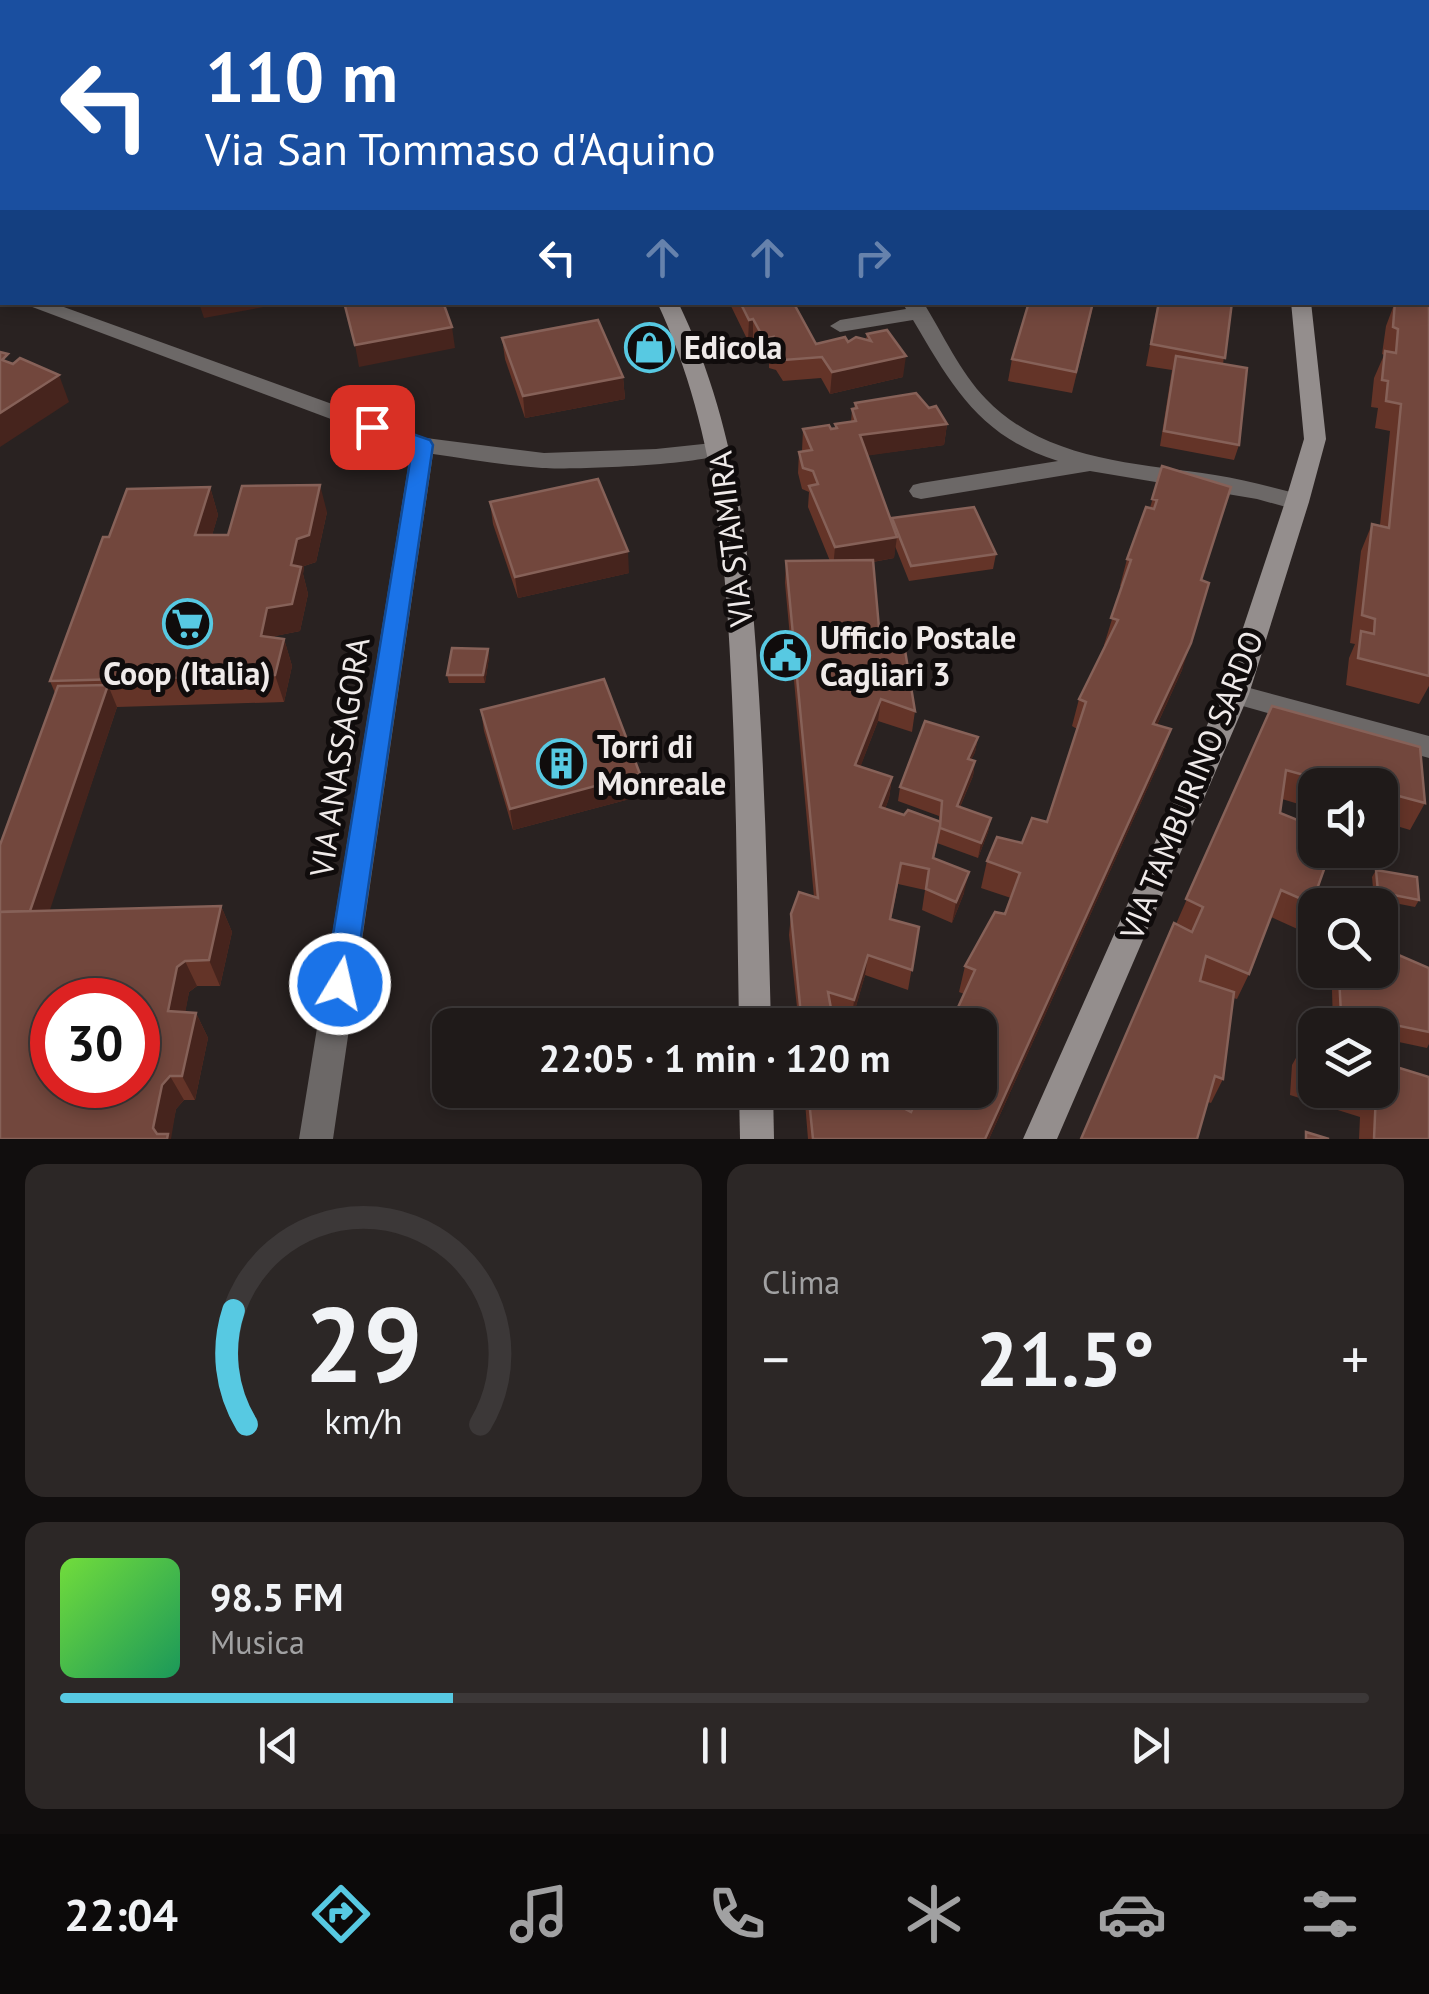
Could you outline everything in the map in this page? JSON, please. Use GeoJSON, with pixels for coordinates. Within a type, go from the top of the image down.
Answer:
{"type":"FeatureCollection","features":[{"type":"Feature","properties":{"kind":"street"},"geometry":{"type":"LineString","coordinates":[[37,305],[423,445],[544,461],[656,458],[722,449]]}},
{"type":"Feature","properties":{"kind":"street","name":"VIA STAMIRA"},"geometry":{"type":"LineString","coordinates":[[668,305],[703,384],[722,449],[737,556],[744,664],[754,1008]]}},
{"type":"Feature","properties":{"kind":"street","name":"VIA TAMBURINO SARDO"},"geometry":{"type":"LineString","coordinates":[[1040,1139],[1236,694],[1297,502],[1315,439],[1301,305]]}},
{"type":"Feature","properties":{"kind":"street"},"geometry":{"type":"LineString","coordinates":[[840,326],[916,308],[978,404],[1000,424],[1031,443],[1068,458],[1259,488],[1297,502]]}},
{"type":"Feature","properties":{"kind":"street","name":"VIA ANASSAGORA"},"geometry":{"type":"LineString","coordinates":[[316,1139],[423,445]]}},
{"type":"Feature","properties":{"kind":"street"},"geometry":{"type":"LineString","coordinates":[[921,491],[1094,463]]}},
{"type":"Feature","properties":{"kind":"street"},"geometry":{"type":"LineString","coordinates":[[1236,694],[1429,746]]}},
{"type":"Feature","properties":{"kind":"street"},"geometry":{"type":"LineString","coordinates":[[757,1108],[758,1139]]}},
{"type":"Feature","properties":{"kind":"building"},"geometry":{"type":"Polygon","coordinates":[[[345,305],[444,305],[452,327],[355,345],[345,305]]]}},
{"type":"Feature","properties":{"kind":"building"},"geometry":{"type":"Polygon","coordinates":[[[742,305],[795,305],[816,344],[845,337],[848,342],[856,337],[871,341],[867,334],[887,330],[906,356],[832,372],[822,357],[784,360],[777,349],[769,347],[773,337],[764,339],[753,319],[749,320],[742,305]]]}},
{"type":"Feature","properties":{"kind":"building"},"geometry":{"type":"Polygon","coordinates":[[[1028,305],[1092,305],[1076,372],[1012,359],[1028,305]]]}},
{"type":"Feature","properties":{"kind":"building"},"geometry":{"type":"Polygon","coordinates":[[[1158,305],[1232,305],[1225,358],[1151,344],[1158,305]]]}},
{"type":"Feature","properties":{"kind":"building"},"geometry":{"type":"Polygon","coordinates":[[[1395,305],[1429,306],[1429,676],[1358,658],[1361,631],[1374,634],[1375,619],[1362,615],[1372,524],[1389,528],[1401,404],[1386,401],[1388,381],[1382,380],[1385,351],[1396,353],[1398,329],[1393,327],[1395,305]]]}},
{"type":"Feature","properties":{"kind":"building"},"geometry":{"type":"Polygon","coordinates":[[[598,320],[623,377],[523,396],[502,338],[598,320]]]}},
{"type":"Feature","properties":{"kind":"building"},"geometry":{"type":"Polygon","coordinates":[[[0,352],[8,354],[2,360],[13,364],[20,358],[59,375],[0,413],[0,352]]]}},
{"type":"Feature","properties":{"kind":"building"},"geometry":{"type":"Polygon","coordinates":[[[1176,356],[1247,368],[1239,445],[1164,431],[1176,356]]]}},
{"type":"Feature","properties":{"kind":"building"},"geometry":{"type":"Polygon","coordinates":[[[916,393],[929,408],[936,406],[947,424],[860,435],[897,537],[835,547],[809,486],[818,484],[813,471],[803,468],[799,452],[812,450],[803,429],[829,425],[831,429],[837,428],[835,424],[856,421],[852,409],[857,408],[855,403],[916,393]]]}},
{"type":"Feature","properties":{"kind":"building"},"geometry":{"type":"Polygon","coordinates":[[[1162,466],[1231,487],[1201,580],[1209,583],[1191,643],[1153,724],[1171,729],[985,1139],[813,1139],[810,1108],[903,1108],[911,1112],[913,1108],[997,1108],[997,1008],[958,1008],[975,970],[965,966],[995,912],[1005,914],[1020,873],[987,861],[997,837],[1022,843],[1032,818],[1047,822],[1086,702],[1079,699],[1118,620],[1111,618],[1131,560],[1127,559],[1146,507],[1154,509],[1157,500],[1152,499],[1162,466]]]}},
{"type":"Feature","properties":{"kind":"building"},"geometry":{"type":"Polygon","coordinates":[[[598,479],[628,551],[515,577],[490,502],[598,479]]]}},
{"type":"Feature","properties":{"kind":"building"},"geometry":{"type":"Polygon","coordinates":[[[320,485],[309,535],[297,539],[291,565],[301,567],[292,604],[267,608],[261,636],[284,639],[275,675],[50,681],[103,537],[109,537],[127,489],[210,487],[195,535],[228,535],[242,486],[320,485]]]}},
{"type":"Feature","properties":{"kind":"building"},"geometry":{"type":"Polygon","coordinates":[[[974,507],[996,554],[911,566],[892,518],[974,507]]]}},
{"type":"Feature","properties":{"kind":"building"},"geometry":{"type":"Polygon","coordinates":[[[873,560],[880,639],[903,638],[915,711],[881,699],[855,765],[892,777],[880,807],[904,815],[908,810],[941,822],[933,858],[969,872],[956,902],[926,889],[929,869],[901,863],[890,919],[919,927],[912,970],[868,955],[854,1000],[828,992],[831,1008],[800,1008],[791,914],[799,892],[818,898],[786,561],[873,560]]]}},
{"type":"Feature","properties":{"kind":"building"},"geometry":{"type":"Polygon","coordinates":[[[452,648],[488,649],[483,675],[447,675],[452,648]]]}},
{"type":"Feature","properties":{"kind":"building","name":"Torri di Monreale"},"geometry":{"type":"Polygon","coordinates":[[[604,679],[640,774],[510,809],[481,710],[604,679]]]}},
{"type":"Feature","properties":{"kind":"building"},"geometry":{"type":"Polygon","coordinates":[[[108,685],[30,911],[0,912],[0,845],[58,686],[108,685]]]}},
{"type":"Feature","properties":{"kind":"building"},"geometry":{"type":"Polygon","coordinates":[[[1272,706],[1420,747],[1425,803],[1398,796],[1398,768],[1298,768],[1298,773],[1286,770],[1280,813],[1298,820],[1298,868],[1325,868],[1317,888],[1298,888],[1298,898],[1281,890],[1249,974],[1206,956],[1200,981],[1234,992],[1223,1079],[1215,1076],[1197,1139],[1081,1139],[1174,923],[1192,932],[1203,907],[1186,899],[1272,706]]]}},
{"type":"Feature","properties":{"kind":"building"},"geometry":{"type":"Polygon","coordinates":[[[925,721],[978,737],[968,759],[975,761],[957,806],[991,818],[981,843],[940,828],[942,801],[900,787],[925,721]]]}},
{"type":"Feature","properties":{"kind":"building"},"geometry":{"type":"Polygon","coordinates":[[[1376,870],[1417,877],[1419,900],[1398,896],[1398,888],[1378,888],[1376,870]]]}},
{"type":"Feature","properties":{"kind":"building"},"geometry":{"type":"Polygon","coordinates":[[[221,906],[209,960],[185,961],[177,967],[168,1011],[196,1013],[182,1076],[170,1076],[160,1095],[160,978],[30,978],[30,1108],[157,1108],[153,1128],[157,1134],[168,1134],[167,1139],[0,1139],[0,912],[221,906]]]}},
{"type":"Feature","properties":{"kind":"building"},"geometry":{"type":"Polygon","coordinates":[[[1398,955],[1429,968],[1429,1032],[1398,1026],[1398,1008],[1341,1008],[1340,988],[1398,988],[1398,955]]]}},
{"type":"Feature","properties":{"kind":"building"},"geometry":{"type":"Polygon","coordinates":[[[1398,1068],[1429,1077],[1429,1139],[1374,1139],[1375,1108],[1398,1108],[1398,1068]]]}},
{"type":"Feature","properties":{"kind":"building"},"geometry":{"type":"Polygon","coordinates":[[[1306,1132],[1329,1139],[1306,1139],[1306,1132]]]}},
{"type":"Feature","properties":{"kind":"place","name":"Edicola"},"geometry":{"type":"Point","coordinates":[649,347]}},
{"type":"Feature","properties":{"kind":"place","name":"Coop (Italia)"},"geometry":{"type":"Point","coordinates":[187,623]}},
{"type":"Feature","properties":{"kind":"place","name":"Ufficio Postale Cagliari 3"},"geometry":{"type":"Point","coordinates":[785,655]}},
{"type":"Feature","properties":{"kind":"place","name":"Torri di Monreale"},"geometry":{"type":"Point","coordinates":[562,764]}},
{"type":"Feature","properties":{"kind":"route"},"geometry":{"type":"LineString","coordinates":[[340,984],[423,445],[372,427]]}}]}
